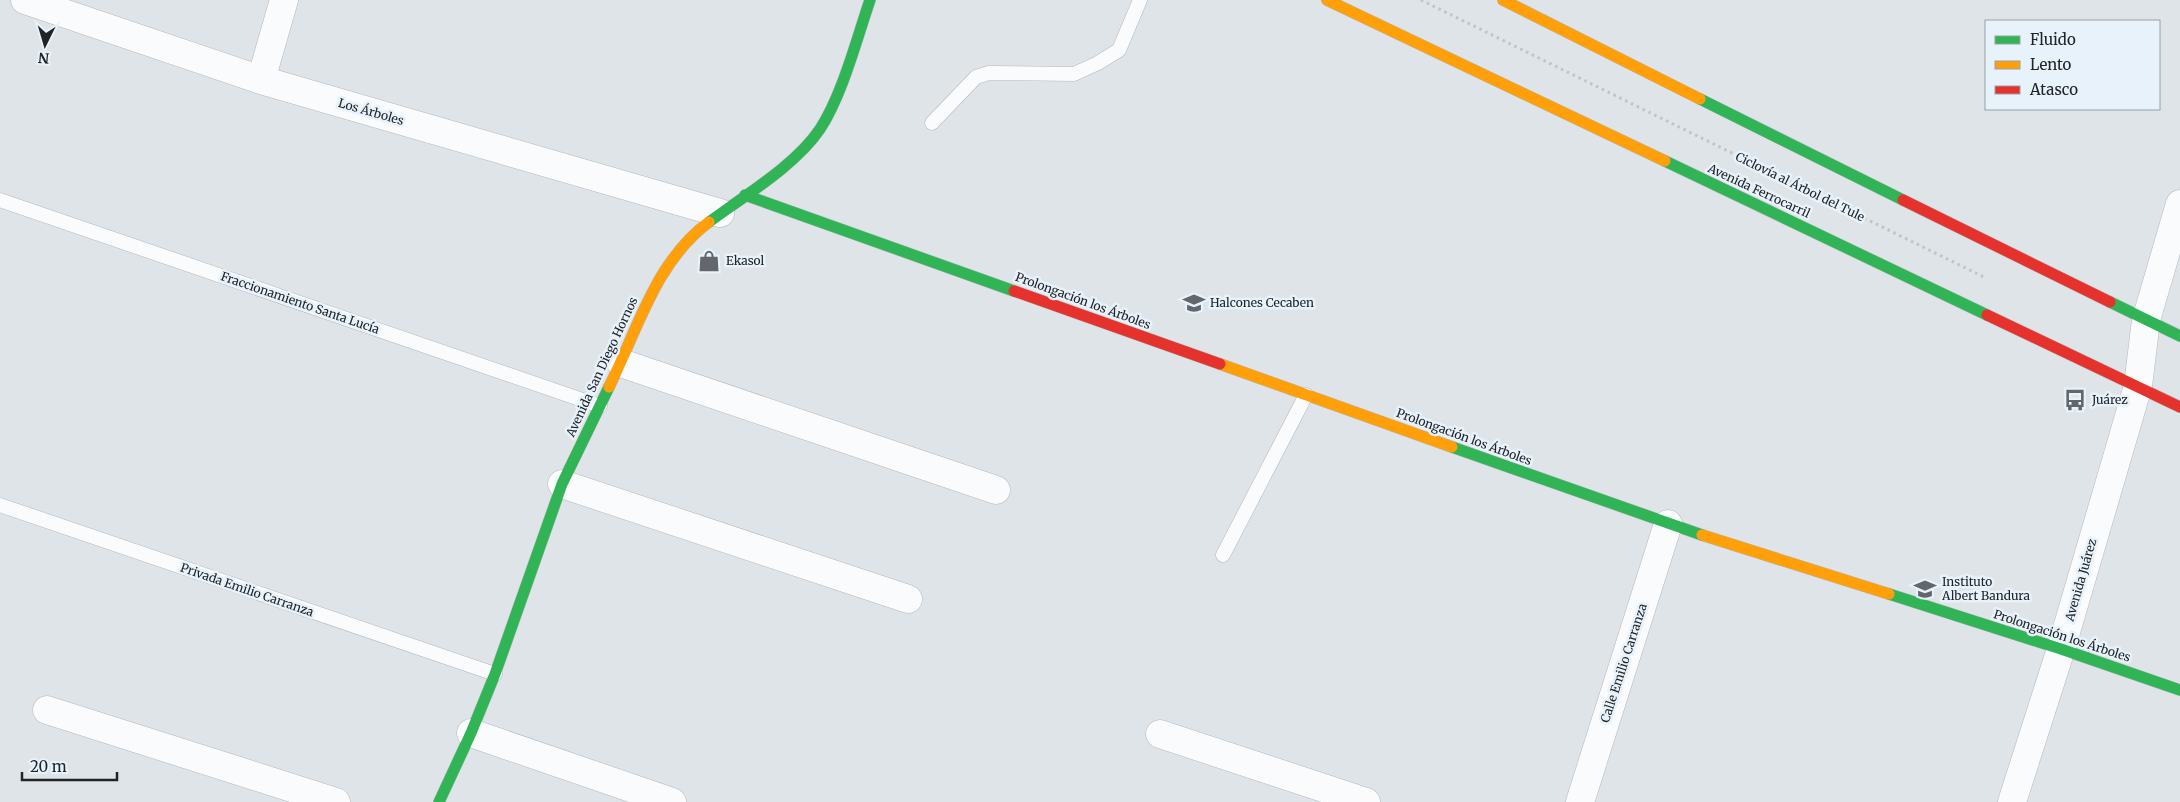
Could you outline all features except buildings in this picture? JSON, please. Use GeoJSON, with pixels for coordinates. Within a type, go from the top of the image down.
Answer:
{"type":"FeatureCollection","features":[{"type":"Feature","properties":{"kind":"street","name":"Los Árboles"},"geometry":{"type":"LineString","coordinates":[[25,0],[261,80],[720,213]]}},
{"type":"Feature","properties":{"kind":"street"},"geometry":{"type":"LineString","coordinates":[[261,80],[284,0]]}},
{"type":"Feature","properties":{"kind":"street","name":"Avenida San Diego Hornos"},"geometry":{"type":"LineString","coordinates":[[439,802],[471,733],[495,674],[562,484],[621,363],[655,284],[676,250],[695,232],[790,162],[820,129],[835,99],[870,0]]}},
{"type":"Feature","properties":{"kind":"street","name":"Avenida Ferrocarril"},"geometry":{"type":"LineString","coordinates":[[1327,0],[2180,407]]}},
{"type":"Feature","properties":{"kind":"street"},"geometry":{"type":"LineString","coordinates":[[1503,0],[1844,171],[2180,336]]}},
{"type":"Feature","properties":{"kind":"street","name":"Prolongación los Árboles"},"geometry":{"type":"LineString","coordinates":[[745,195],[1668,524],[2061,649],[2180,690]]}},
{"type":"Feature","properties":{"kind":"street","name":"Avenida Juárez"},"geometry":{"type":"LineString","coordinates":[[2012,802],[2061,649],[2138,386],[2146,320],[2180,204]]}},
{"type":"Feature","properties":{"kind":"street"},"geometry":{"type":"LineString","coordinates":[[621,363],[996,490]]}},
{"type":"Feature","properties":{"kind":"street"},"geometry":{"type":"LineString","coordinates":[[562,484],[908,599]]}},
{"type":"Feature","properties":{"kind":"street","name":"Calle Emilio Carranza"},"geometry":{"type":"LineString","coordinates":[[1580,802],[1668,524]]}},
{"type":"Feature","properties":{"kind":"street"},"geometry":{"type":"LineString","coordinates":[[47,710],[336,802]]}},
{"type":"Feature","properties":{"kind":"street"},"geometry":{"type":"LineString","coordinates":[[471,733],[672,802]]}},
{"type":"Feature","properties":{"kind":"street"},"geometry":{"type":"LineString","coordinates":[[1160,734],[1366,802]]}},
{"type":"Feature","properties":{"kind":"lane"},"geometry":{"type":"LineString","coordinates":[[932,123],[976,77],[989,73],[1074,74],[1098,63],[1119,50],[1140,0]]}},
{"type":"Feature","properties":{"kind":"lane","name":"Fraccionamiento Santa Lucía"},"geometry":{"type":"LineString","coordinates":[[0,200],[600,406]]}},
{"type":"Feature","properties":{"kind":"lane"},"geometry":{"type":"LineString","coordinates":[[1223,555],[1306,395]]}},
{"type":"Feature","properties":{"kind":"lane","name":"Privada Emilio Carranza"},"geometry":{"type":"LineString","coordinates":[[0,505],[495,674]]}},
{"type":"Feature","properties":{"kind":"path","name":"Ciclovía al Árbol del Tule"},"geometry":{"type":"LineString","coordinates":[[1421,0],[1991,280]]}},
{"type":"Feature","properties":{"kind":"traffic: fast"},"geometry":{"type":"LineString","coordinates":[[709,222],[784,167],[810,142],[820,129],[842,84],[870,0]]}},
{"type":"Feature","properties":{"kind":"traffic: fast"},"geometry":{"type":"LineString","coordinates":[[1700,99],[1903,200]]}},
{"type":"Feature","properties":{"kind":"traffic: fast"},"geometry":{"type":"LineString","coordinates":[[1665,161],[1987,315]]}},
{"type":"Feature","properties":{"kind":"traffic: fast"},"geometry":{"type":"LineString","coordinates":[[745,195],[1014,291]]}},
{"type":"Feature","properties":{"kind":"traffic: fast"},"geometry":{"type":"LineString","coordinates":[[2110,302],[2180,336]]}},
{"type":"Feature","properties":{"kind":"traffic: fast"},"geometry":{"type":"LineString","coordinates":[[439,802],[471,733],[495,674],[562,484],[609,387]]}},
{"type":"Feature","properties":{"kind":"traffic: fast"},"geometry":{"type":"LineString","coordinates":[[1452,447],[1702,535]]}},
{"type":"Feature","properties":{"kind":"traffic: fast"},"geometry":{"type":"LineString","coordinates":[[1889,594],[2061,649],[2180,690]]}},
{"type":"Feature","properties":{"kind":"traffic: slow"},"geometry":{"type":"LineString","coordinates":[[1327,0],[1665,161]]}},
{"type":"Feature","properties":{"kind":"traffic: slow"},"geometry":{"type":"LineString","coordinates":[[1503,0],[1700,99]]}},
{"type":"Feature","properties":{"kind":"traffic: slow"},"geometry":{"type":"LineString","coordinates":[[609,387],[661,276],[690,238],[709,222]]}},
{"type":"Feature","properties":{"kind":"traffic: slow"},"geometry":{"type":"LineString","coordinates":[[1220,364],[1452,447]]}},
{"type":"Feature","properties":{"kind":"traffic: slow"},"geometry":{"type":"LineString","coordinates":[[1702,535],[1889,594]]}},
{"type":"Feature","properties":{"kind":"traffic: jam"},"geometry":{"type":"LineString","coordinates":[[1903,200],[2110,302]]}},
{"type":"Feature","properties":{"kind":"traffic: jam"},"geometry":{"type":"LineString","coordinates":[[1014,291],[1220,364]]}},
{"type":"Feature","properties":{"kind":"traffic: jam"},"geometry":{"type":"LineString","coordinates":[[1987,315],[2180,407]]}},
{"type":"Feature","properties":{"kind":"place","name":"Ekasol"},"geometry":{"type":"Point","coordinates":[709,261]}},
{"type":"Feature","properties":{"kind":"place","name":"Halcones Cecaben"},"geometry":{"type":"Point","coordinates":[1194,303]}},
{"type":"Feature","properties":{"kind":"place","name":"Juárez"},"geometry":{"type":"Point","coordinates":[2075,400]}},
{"type":"Feature","properties":{"kind":"place","name":"Instituto Albert Bandura"},"geometry":{"type":"Point","coordinates":[1925,589]}}]}
